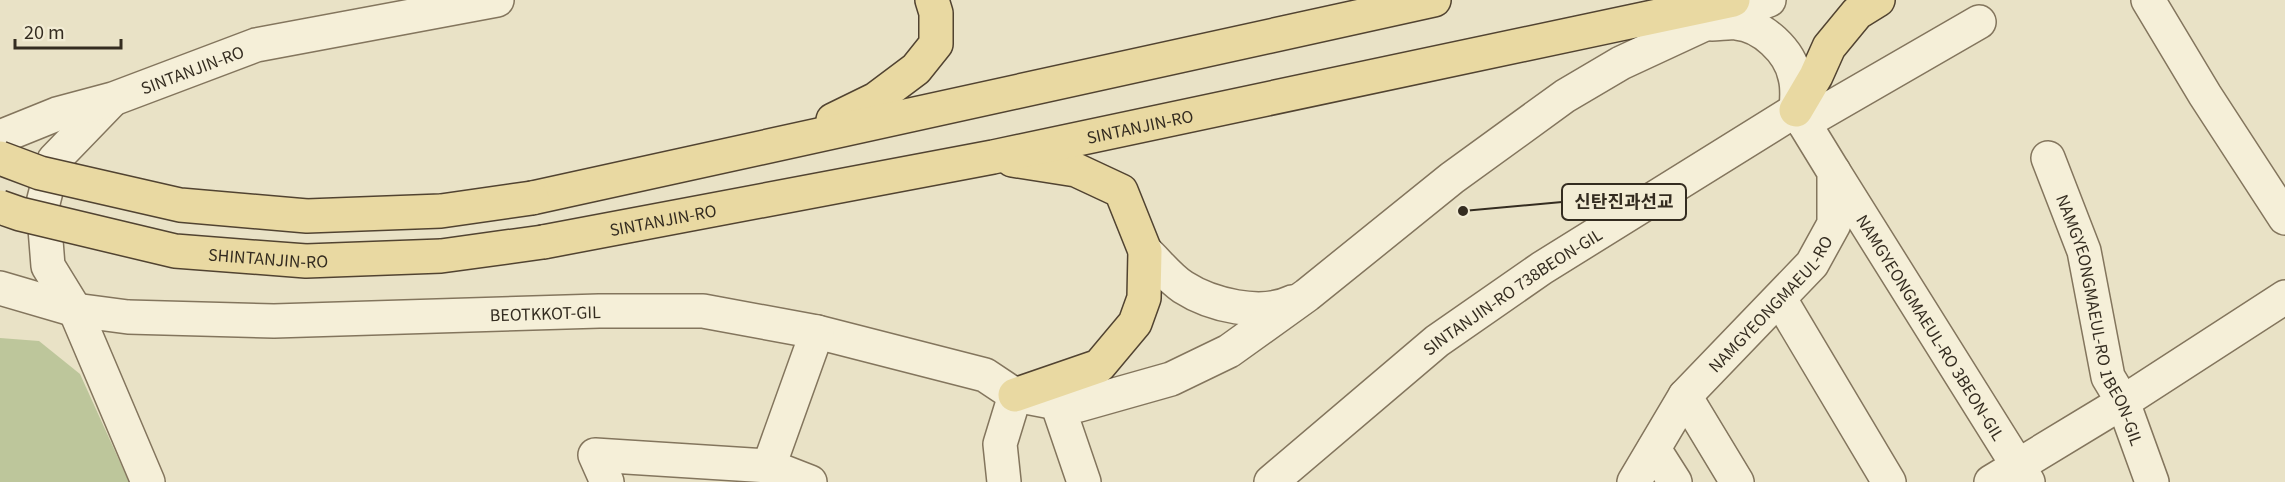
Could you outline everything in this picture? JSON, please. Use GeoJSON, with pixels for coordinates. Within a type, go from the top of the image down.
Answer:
{"type":"FeatureCollection","features":[{"type":"Feature","properties":{"kind":"main road"},"geometry":{"type":"LineString","coordinates":[[786,142],[876,99],[916,69],[936,44],[936,13],[932,0]]}},
{"type":"Feature","properties":{"kind":"main road"},"geometry":{"type":"LineString","coordinates":[[1325,0],[1357,18]]}},
{"type":"Feature","properties":{"kind":"main road"},"geometry":{"type":"LineString","coordinates":[[0,158],[40,173],[180,205],[307,216],[441,211],[532,198],[1434,0]]}},
{"type":"Feature","properties":{"kind":"main road","name":"SINTANJIN-RO"},"geometry":{"type":"LineString","coordinates":[[543,242],[993,157],[1733,0]]}},
{"type":"Feature","properties":{"kind":"main road"},"geometry":{"type":"LineString","coordinates":[[1800,117],[1828,47],[1857,13],[1878,0]]}},
{"type":"Feature","properties":{"kind":"main road"},"geometry":{"type":"LineString","coordinates":[[993,157],[1076,170],[1121,190],[1145,251],[1144,298],[1135,323],[1099,366],[1015,395]]}},
{"type":"Feature","properties":{"kind":"main road","name":"SHINTANJIN-RO"},"geometry":{"type":"LineString","coordinates":[[0,207],[20,214],[175,251],[306,261],[441,256],[543,242]]}},
{"type":"Feature","properties":{"kind":"street","name":"SINTANJIN-RO"},"geometry":{"type":"LineString","coordinates":[[0,138],[57,114],[113,99],[256,45],[497,0]]}},
{"type":"Feature","properties":{"kind":"street"},"geometry":{"type":"LineString","coordinates":[[1084,482],[1068,404],[1171,379],[1229,351],[1307,295],[1452,178],[1565,96],[1621,63],[1705,24],[1769,0]]}},
{"type":"Feature","properties":{"kind":"street"},"geometry":{"type":"LineString","coordinates":[[2148,0],[2205,95],[2285,218]]}},
{"type":"Feature","properties":{"kind":"street","name":"SINTANJIN-RO 738BEON-GIL"},"geometry":{"type":"LineString","coordinates":[[1271,482],[1437,341],[1542,268],[1800,117],[1979,22]]}},
{"type":"Feature","properties":{"kind":"street"},"geometry":{"type":"LineString","coordinates":[[1705,24],[1737,23],[1756,28],[1771,39],[1786,56],[1795,75],[1800,117],[1834,172]]}},
{"type":"Feature","properties":{"kind":"street"},"geometry":{"type":"LineString","coordinates":[[113,99],[54,160],[44,203],[48,266],[75,310],[148,482]]}},
{"type":"Feature","properties":{"kind":"street","name":"NAMGYEONGMAEUL-RO 1BEON-GIL"},"geometry":{"type":"LineString","coordinates":[[2048,158],[2084,251],[2108,377],[2123,402],[2152,482]]}},
{"type":"Feature","properties":{"kind":"street","name":"NAMGYEONGMAEUL-RO"},"geometry":{"type":"LineString","coordinates":[[1634,482],[1685,396],[1812,264],[1834,224],[1834,172]]}},
{"type":"Feature","properties":{"kind":"street","name":"NAMGYEONGMAEUL-RO 3BEON-GIL"},"geometry":{"type":"LineString","coordinates":[[1834,172],[2012,476]]}},
{"type":"Feature","properties":{"kind":"street"},"geometry":{"type":"LineString","coordinates":[[1145,251],[1183,287],[1226,306],[1258,309],[1285,305],[1307,295]]}},
{"type":"Feature","properties":{"kind":"street","name":"BEOTKKOT-GIL"},"geometry":{"type":"LineString","coordinates":[[0,288],[75,310],[128,317],[274,321],[599,311],[703,311],[817,332],[985,375],[1015,395],[1068,404]]}},
{"type":"Feature","properties":{"kind":"street"},"geometry":{"type":"LineString","coordinates":[[2012,476],[2285,297]]}},
{"type":"Feature","properties":{"kind":"street"},"geometry":{"type":"LineString","coordinates":[[1780,299],[1889,482]]}},
{"type":"Feature","properties":{"kind":"street"},"geometry":{"type":"LineString","coordinates":[[769,466],[817,332]]}},
{"type":"Feature","properties":{"kind":"street"},"geometry":{"type":"LineString","coordinates":[[1004,482],[1000,444],[1015,395]]}},
{"type":"Feature","properties":{"kind":"street"},"geometry":{"type":"LineString","coordinates":[[1685,396],[1737,482]]}},
{"type":"Feature","properties":{"kind":"street"},"geometry":{"type":"LineString","coordinates":[[1654,449],[1675,482]]}},
{"type":"Feature","properties":{"kind":"street"},"geometry":{"type":"LineString","coordinates":[[607,482],[595,455],[769,466],[810,482]]}},
{"type":"Feature","properties":{"kind":"green space"},"geometry":{"type":"Polygon","coordinates":[[[0,338],[39,341],[80,374],[129,482],[0,482],[0,338]]]}},
{"type":"Feature","properties":{"kind":"place","name":"신탄진과선교"},"geometry":{"type":"Point","coordinates":[1463,211]}}]}
